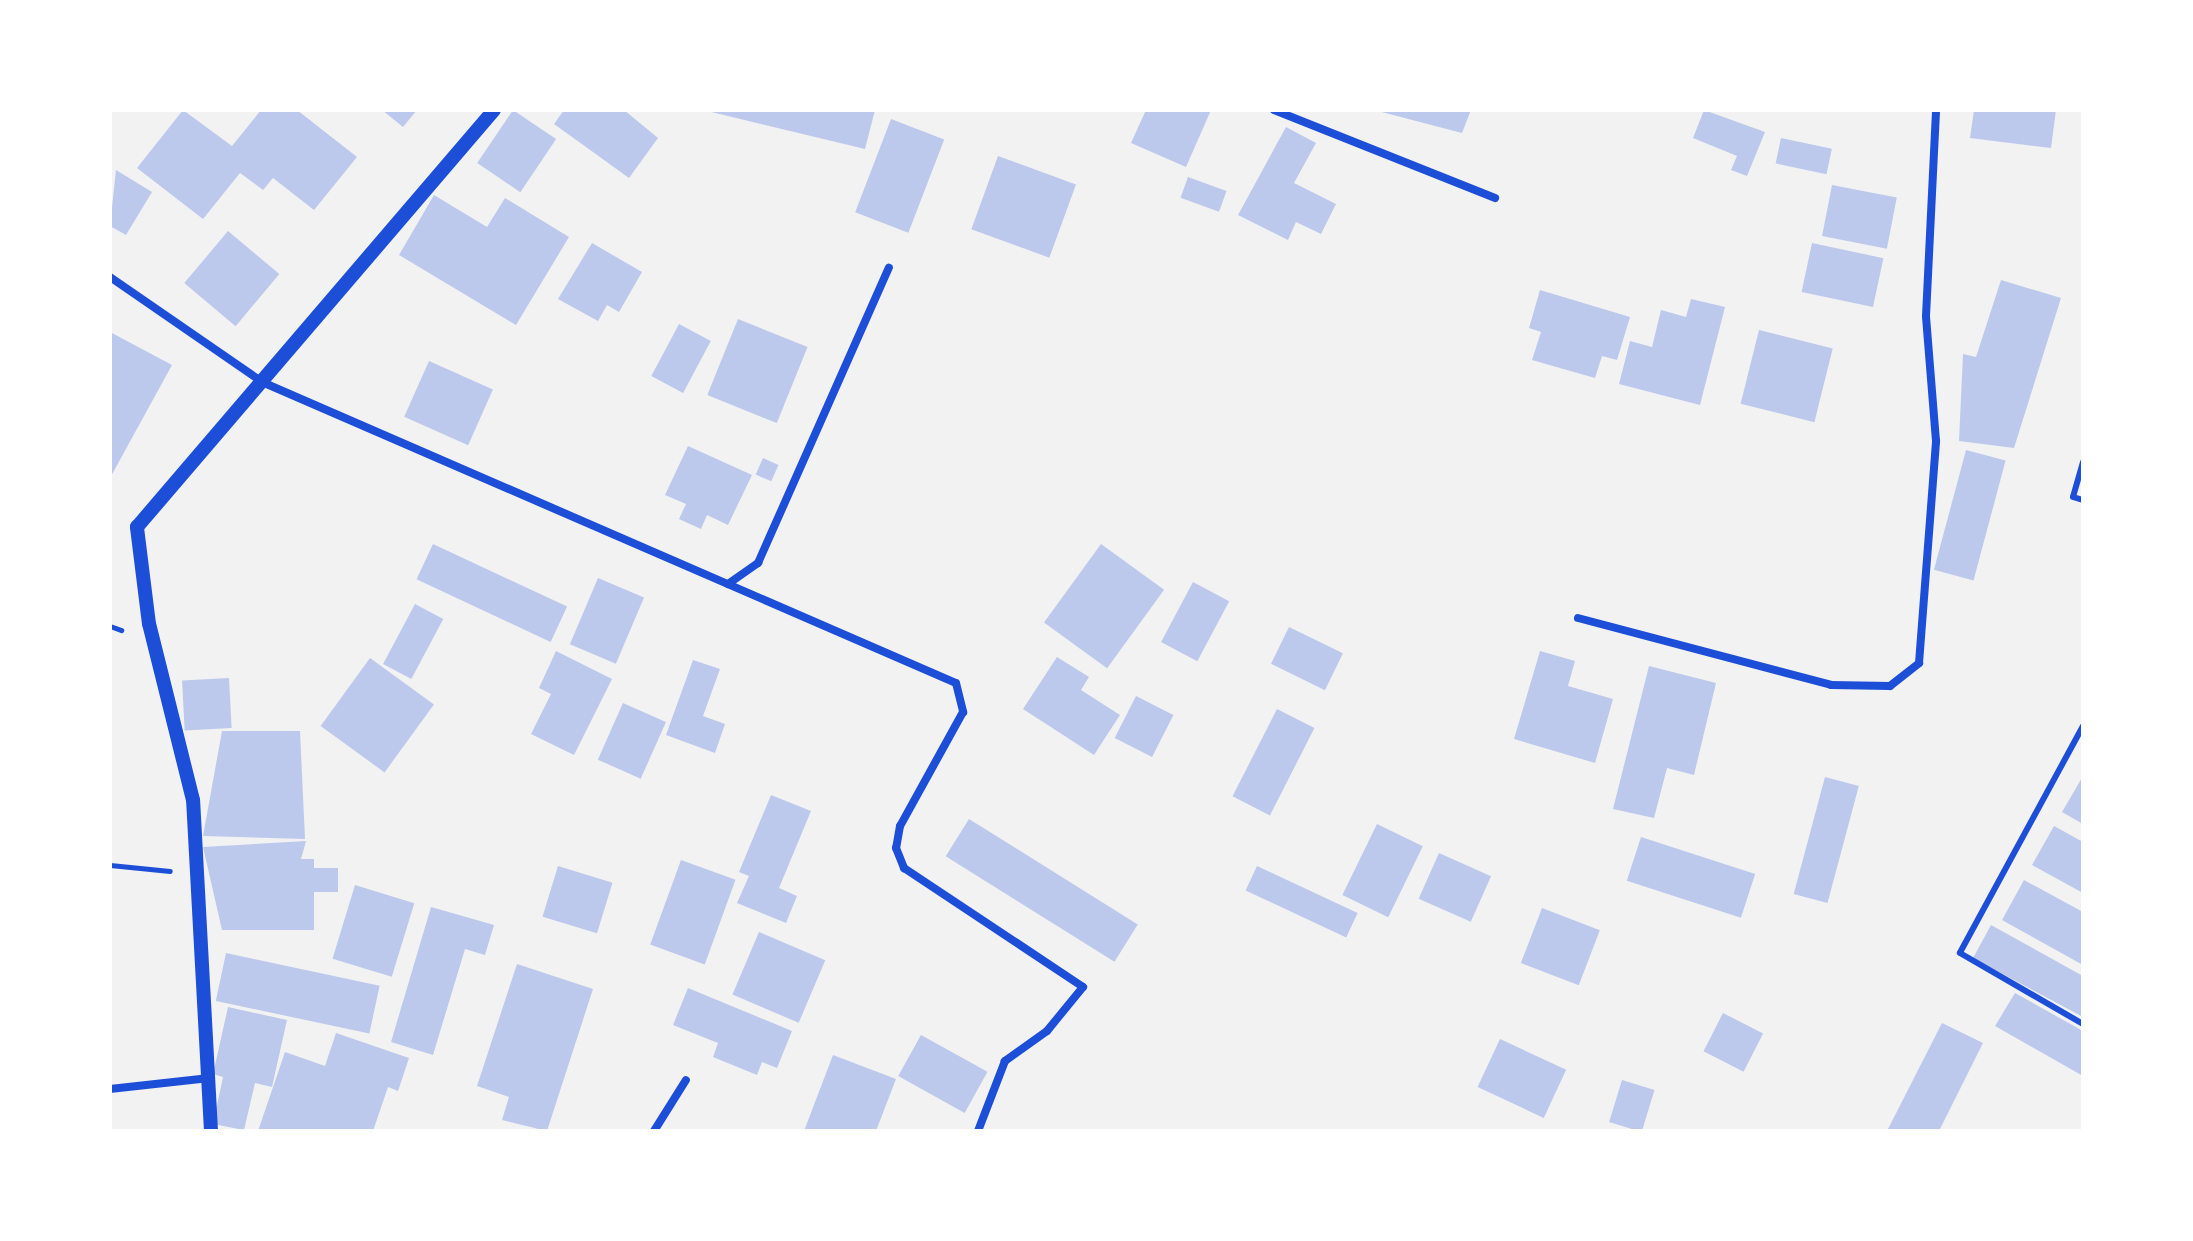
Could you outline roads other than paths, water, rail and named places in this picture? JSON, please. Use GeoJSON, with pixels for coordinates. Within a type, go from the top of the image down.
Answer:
{"type":"FeatureCollection","features":[{"type":"Feature","properties":{"kind":"street"},"geometry":{"type":"LineString","coordinates":[[211,1131],[211,1077],[193,800],[149,624],[137,527],[494,110]]}},
{"type":"Feature","properties":{"kind":"street"},"geometry":{"type":"LineString","coordinates":[[1274,110],[1495,198]]}},
{"type":"Feature","properties":{"kind":"street"},"geometry":{"type":"LineString","coordinates":[[1578,618],[1831,685],[1890,686],[1919,663],[1936,441],[1926,316],[1936,110]]}},
{"type":"Feature","properties":{"kind":"street"},"geometry":{"type":"LineString","coordinates":[[728,584],[758,563],[889,268]]}},
{"type":"Feature","properties":{"kind":"street"},"geometry":{"type":"LineString","coordinates":[[110,277],[262,382],[956,683],[965,698],[896,848],[904,868],[1083,987],[1047,1031],[1005,1061],[978,1131]]}},
{"type":"Feature","properties":{"kind":"street"},"geometry":{"type":"LineString","coordinates":[[110,1089],[211,1077]]}},
{"type":"Feature","properties":{"kind":"street"},"geometry":{"type":"LineString","coordinates":[[654,1131],[686,1080]]}},
{"type":"Feature","properties":{"kind":"lane"},"geometry":{"type":"LineString","coordinates":[[2083,462],[2073,497],[2083,500]]}},
{"type":"Feature","properties":{"kind":"lane"},"geometry":{"type":"LineString","coordinates":[[2083,726],[1960,953],[2083,1024]]}}]}
